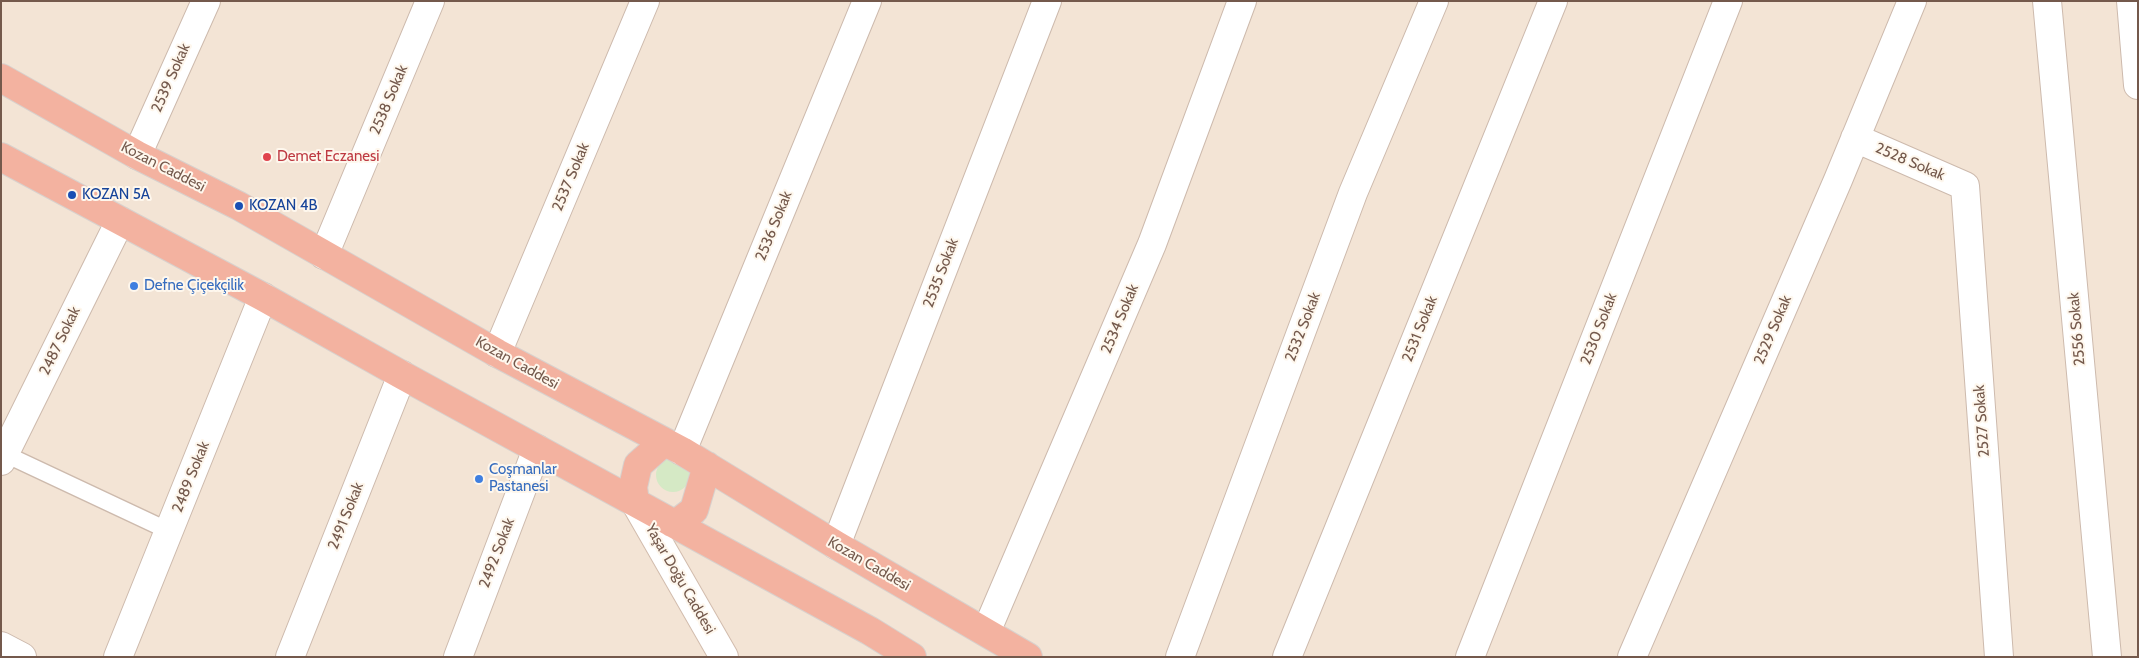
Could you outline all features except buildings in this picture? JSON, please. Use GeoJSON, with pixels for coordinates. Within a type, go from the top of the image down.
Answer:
{"type":"FeatureCollection","features":[{"type":"Feature","properties":{"kind":"highway","name":"Kozan Caddesi"},"geometry":{"type":"LineString","coordinates":[[1,78],[137,154],[239,206],[497,353],[673,446],[836,545],[1028,657]]}},
{"type":"Feature","properties":{"kind":"highway"},"geometry":{"type":"LineString","coordinates":[[1,157],[263,297],[870,631],[912,657]]}},
{"type":"Feature","properties":{"kind":"highway"},"geometry":{"type":"LineString","coordinates":[[635,502],[633,487],[638,465],[673,446]]}},
{"type":"Feature","properties":{"kind":"highway"},"geometry":{"type":"LineString","coordinates":[[672,523],[681,520],[694,510],[707,466]]}},
{"type":"Feature","properties":{"kind":"street","name":"2539 Sokak"},"geometry":{"type":"LineString","coordinates":[[137,154],[206,1]]}},
{"type":"Feature","properties":{"kind":"street","name":"2538 Sokak"},"geometry":{"type":"LineString","coordinates":[[324,255],[430,1]]}},
{"type":"Feature","properties":{"kind":"street","name":"2537 Sokak"},"geometry":{"type":"LineString","coordinates":[[497,353],[644,1]]}},
{"type":"Feature","properties":{"kind":"street","name":"2536 Sokak"},"geometry":{"type":"LineString","coordinates":[[673,446],[867,1]]}},
{"type":"Feature","properties":{"kind":"street","name":"2535 Sokak"},"geometry":{"type":"LineString","coordinates":[[836,545],[1047,1]]}},
{"type":"Feature","properties":{"kind":"street","name":"2534 Sokak"},"geometry":{"type":"LineString","coordinates":[[986,632],[1152,244],[1242,1]]}},
{"type":"Feature","properties":{"kind":"street","name":"2532 Sokak"},"geometry":{"type":"LineString","coordinates":[[1180,657],[1353,193],[1434,1]]}},
{"type":"Feature","properties":{"kind":"street","name":"2531 Sokak"},"geometry":{"type":"LineString","coordinates":[[1287,657],[1553,1]]}},
{"type":"Feature","properties":{"kind":"street","name":"2530 Sokak"},"geometry":{"type":"LineString","coordinates":[[1470,657],[1728,1]]}},
{"type":"Feature","properties":{"kind":"street","name":"2529 Sokak"},"geometry":{"type":"LineString","coordinates":[[1632,657],[1912,1]]}},
{"type":"Feature","properties":{"kind":"street","name":"2556 Sokak"},"geometry":{"type":"LineString","coordinates":[[2047,1],[2107,657]]}},
{"type":"Feature","properties":{"kind":"street"},"geometry":{"type":"LineString","coordinates":[[2131,1],[2138,80]]}},
{"type":"Feature","properties":{"kind":"street","name":"2528 Sokak"},"geometry":{"type":"LineString","coordinates":[[1855,138],[1965,186]]}},
{"type":"Feature","properties":{"kind":"street","name":"2527 Sokak"},"geometry":{"type":"LineString","coordinates":[[1965,186],[1999,657]]}},
{"type":"Feature","properties":{"kind":"street","name":"2487 Sokak"},"geometry":{"type":"LineString","coordinates":[[3,457],[120,221]]}},
{"type":"Feature","properties":{"kind":"street","name":"2489 Sokak"},"geometry":{"type":"LineString","coordinates":[[118,657],[263,297]]}},
{"type":"Feature","properties":{"kind":"street","name":"2491 Sokak"},"geometry":{"type":"LineString","coordinates":[[290,657],[402,375]]}},
{"type":"Feature","properties":{"kind":"street","name":"2492 Sokak"},"geometry":{"type":"LineString","coordinates":[[458,657],[537,449]]}},
{"type":"Feature","properties":{"kind":"street","name":"Yaşar Doğu Caddesi"},"geometry":{"type":"LineString","coordinates":[[635,502],[724,657]]}},
{"type":"Feature","properties":{"kind":"street"},"geometry":{"type":"LineString","coordinates":[[1,646],[22,657]]}},
{"type":"Feature","properties":{"kind":"lane"},"geometry":{"type":"LineString","coordinates":[[3,457],[169,531]]}},
{"type":"Feature","properties":{"kind":"shaded area"},"geometry":{"type":"Polygon","coordinates":[[[1,1],[2138,1],[2138,657],[1,657],[1,1]]]}},
{"type":"Feature","properties":{"kind":"green space"},"geometry":{"type":"Polygon","coordinates":[[[673,458],[685,463],[690,475],[685,487],[673,492],[661,487],[656,475],[661,463],[673,458]]]}},
{"type":"Feature","properties":{"kind":"place","name":"Demet Eczanesi"},"geometry":{"type":"Point","coordinates":[267,157]}},
{"type":"Feature","properties":{"kind":"place","name":"KOZAN 5A"},"geometry":{"type":"Point","coordinates":[72,195]}},
{"type":"Feature","properties":{"kind":"place","name":"KOZAN 4B"},"geometry":{"type":"Point","coordinates":[239,206]}},
{"type":"Feature","properties":{"kind":"place","name":"Defne Çiçekçilik"},"geometry":{"type":"Point","coordinates":[134,286]}},
{"type":"Feature","properties":{"kind":"place","name":"Coşmanlar Pastanesi"},"geometry":{"type":"Point","coordinates":[479,479]}}]}
